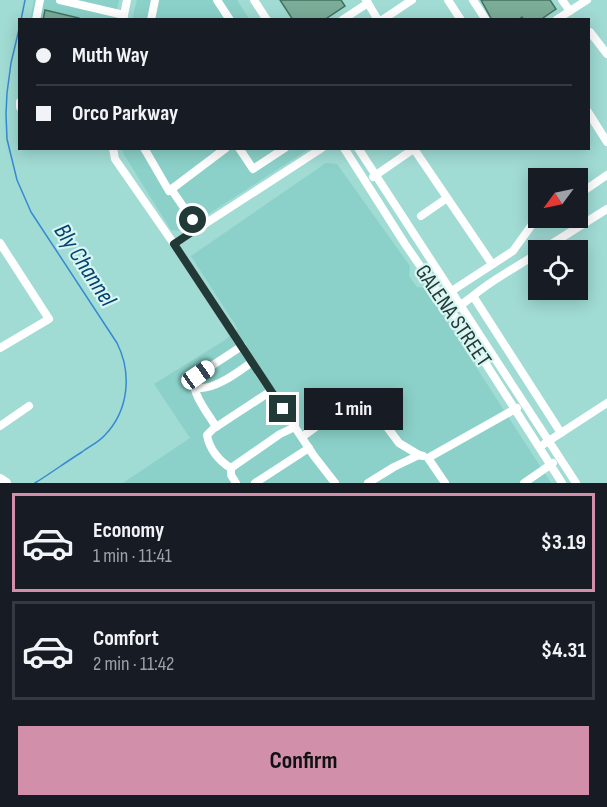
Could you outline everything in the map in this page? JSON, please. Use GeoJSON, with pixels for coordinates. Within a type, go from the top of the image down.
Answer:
{"type":"FeatureCollection","features":[{"type":"Feature","properties":{"kind":"main road"},"geometry":{"type":"LineString","coordinates":[[0,478],[6,483]]}},
{"type":"Feature","properties":{"kind":"street"},"geometry":{"type":"LineString","coordinates":[[36,18],[40,0]]}},
{"type":"Feature","properties":{"kind":"street"},"geometry":{"type":"LineString","coordinates":[[60,0],[123,17],[127,0]]}},
{"type":"Feature","properties":{"kind":"street"},"geometry":{"type":"LineString","coordinates":[[152,18],[156,0]]}},
{"type":"Feature","properties":{"kind":"street"},"geometry":{"type":"LineString","coordinates":[[217,0],[229,18]]}},
{"type":"Feature","properties":{"kind":"street"},"geometry":{"type":"LineString","coordinates":[[254,0],[266,18]]}},
{"type":"Feature","properties":{"kind":"street"},"geometry":{"type":"LineString","coordinates":[[383,18],[412,0]]}},
{"type":"Feature","properties":{"kind":"street"},"geometry":{"type":"LineString","coordinates":[[448,0],[460,18]]}},
{"type":"Feature","properties":{"kind":"street"},"geometry":{"type":"LineString","coordinates":[[473,0],[485,18]]}},
{"type":"Feature","properties":{"kind":"street"},"geometry":{"type":"LineString","coordinates":[[562,0],[570,11]]}},
{"type":"Feature","properties":{"kind":"street"},"geometry":{"type":"LineString","coordinates":[[559,18],[587,0]]}},
{"type":"Feature","properties":{"kind":"street"},"geometry":{"type":"LineString","coordinates":[[345,18],[367,2],[380,18]]}},
{"type":"Feature","properties":{"kind":"street"},"geometry":{"type":"LineString","coordinates":[[590,32],[607,54]]}},
{"type":"Feature","properties":{"kind":"street"},"geometry":{"type":"LineString","coordinates":[[590,115],[607,142]]}},
{"type":"Feature","properties":{"kind":"street"},"geometry":{"type":"LineString","coordinates":[[113,150],[115,159],[309,448],[335,483]]}},
{"type":"Feature","properties":{"kind":"street"},"geometry":{"type":"LineString","coordinates":[[145,150],[169,191],[171,189],[198,228]]}},
{"type":"Feature","properties":{"kind":"street"},"geometry":{"type":"LineString","coordinates":[[171,189],[223,150]]}},
{"type":"Feature","properties":{"kind":"street"},"geometry":{"type":"LineString","coordinates":[[240,150],[253,169],[282,150]]}},
{"type":"Feature","properties":{"kind":"street"},"geometry":{"type":"LineString","coordinates":[[174,244],[316,150]]}},
{"type":"Feature","properties":{"kind":"street","name":"GALENA STREET"},"geometry":{"type":"LineString","coordinates":[[345,150],[562,483]]}},
{"type":"Feature","properties":{"kind":"street","name":"GALENA STREET"},"geometry":{"type":"LineString","coordinates":[[359,150],[576,483]]}},
{"type":"Feature","properties":{"kind":"street"},"geometry":{"type":"LineString","coordinates":[[366,182],[413,150]]}},
{"type":"Feature","properties":{"kind":"street"},"geometry":{"type":"LineString","coordinates":[[415,150],[492,264]]}},
{"type":"Feature","properties":{"kind":"street"},"geometry":{"type":"LineString","coordinates":[[588,188],[607,175]]}},
{"type":"Feature","properties":{"kind":"street"},"geometry":{"type":"LineString","coordinates":[[422,216],[447,198]]}},
{"type":"Feature","properties":{"kind":"street"},"geometry":{"type":"LineString","coordinates":[[559,240],[607,209]]}},
{"type":"Feature","properties":{"kind":"street"},"geometry":{"type":"LineString","coordinates":[[442,298],[513,251],[530,228]]}},
{"type":"Feature","properties":{"kind":"street"},"geometry":{"type":"LineString","coordinates":[[0,243],[48,319],[0,348]]}},
{"type":"Feature","properties":{"kind":"street"},"geometry":{"type":"LineString","coordinates":[[452,312],[480,290],[528,259]]}},
{"type":"Feature","properties":{"kind":"street"},"geometry":{"type":"LineString","coordinates":[[473,296],[561,433]]}},
{"type":"Feature","properties":{"kind":"street"},"geometry":{"type":"LineString","coordinates":[[216,427],[200,400],[193,378],[242,346]]}},
{"type":"Feature","properties":{"kind":"street"},"geometry":{"type":"LineString","coordinates":[[491,372],[513,358]]}},
{"type":"Feature","properties":{"kind":"street"},"geometry":{"type":"LineString","coordinates":[[194,387],[208,388],[252,362]]}},
{"type":"Feature","properties":{"kind":"street"},"geometry":{"type":"LineString","coordinates":[[231,468],[224,464],[208,444],[207,435],[271,391]]}},
{"type":"Feature","properties":{"kind":"street"},"geometry":{"type":"LineString","coordinates":[[302,437],[342,408],[367,400],[399,443],[428,458],[445,483]]}},
{"type":"Feature","properties":{"kind":"street"},"geometry":{"type":"LineString","coordinates":[[539,448],[607,403]]}},
{"type":"Feature","properties":{"kind":"street"},"geometry":{"type":"LineString","coordinates":[[428,458],[524,404]]}},
{"type":"Feature","properties":{"kind":"street"},"geometry":{"type":"LineString","coordinates":[[0,426],[29,406]]}},
{"type":"Feature","properties":{"kind":"street"},"geometry":{"type":"LineString","coordinates":[[231,468],[280,434],[295,427]]}},
{"type":"Feature","properties":{"kind":"street"},"geometry":{"type":"LineString","coordinates":[[255,483],[309,448]]}},
{"type":"Feature","properties":{"kind":"street"},"geometry":{"type":"LineString","coordinates":[[368,483],[419,454]]}},
{"type":"Feature","properties":{"kind":"street"},"geometry":{"type":"LineString","coordinates":[[524,483],[559,458]]}},
{"type":"Feature","properties":{"kind":"street"},"geometry":{"type":"LineString","coordinates":[[231,468],[231,475],[236,483]]}},
{"type":"Feature","properties":{"kind":"street"},"geometry":{"type":"LineString","coordinates":[[537,474],[543,483]]}},
{"type":"Feature","properties":{"kind":"shaded area"},"geometry":{"type":"Polygon","coordinates":[[[34,0],[119,0],[115,18],[30,18],[34,0]]]}},
{"type":"Feature","properties":{"kind":"shaded area"},"geometry":{"type":"Polygon","coordinates":[[[137,0],[237,0],[248,18],[132,18],[137,0]]]}},
{"type":"Feature","properties":{"kind":"shaded area"},"geometry":{"type":"Polygon","coordinates":[[[122,150],[307,150],[182,231],[171,230],[122,150]]]}},
{"type":"Feature","properties":{"kind":"shaded area"},"geometry":{"type":"Polygon","coordinates":[[[326,163],[337,164],[410,266],[409,276],[417,287],[425,288],[551,483],[123,483],[190,438],[154,384],[225,340],[238,329],[191,256],[326,163]]]}},
{"type":"Feature","properties":{"kind":"building"},"geometry":{"type":"Polygon","coordinates":[[[280,0],[341,0],[345,6],[327,18],[292,18],[280,0]]]}},
{"type":"Feature","properties":{"kind":"building"},"geometry":{"type":"Polygon","coordinates":[[[481,0],[550,0],[556,9],[543,18],[491,18],[481,0]]]}},
{"type":"Feature","properties":{"kind":"building"},"geometry":{"type":"Polygon","coordinates":[[[45,10],[79,18],[43,18],[45,10]]]}},
{"type":"Feature","properties":{"kind":"waterway","name":"Bly Channel"},"geometry":{"type":"LineString","coordinates":[[21,18],[25,0]]}},
{"type":"Feature","properties":{"kind":"waterway","name":"Bly Channel"},"geometry":{"type":"LineString","coordinates":[[18,33],[11,63],[6,114],[7,139],[17,180],[31,212],[117,343],[122,355],[126,379],[126,391],[119,414],[105,435],[35,483]]}},
{"type":"Feature","properties":{"kind":"route"},"geometry":{"type":"LineString","coordinates":[[193,220],[198,228],[174,244],[283,409]]}}]}
